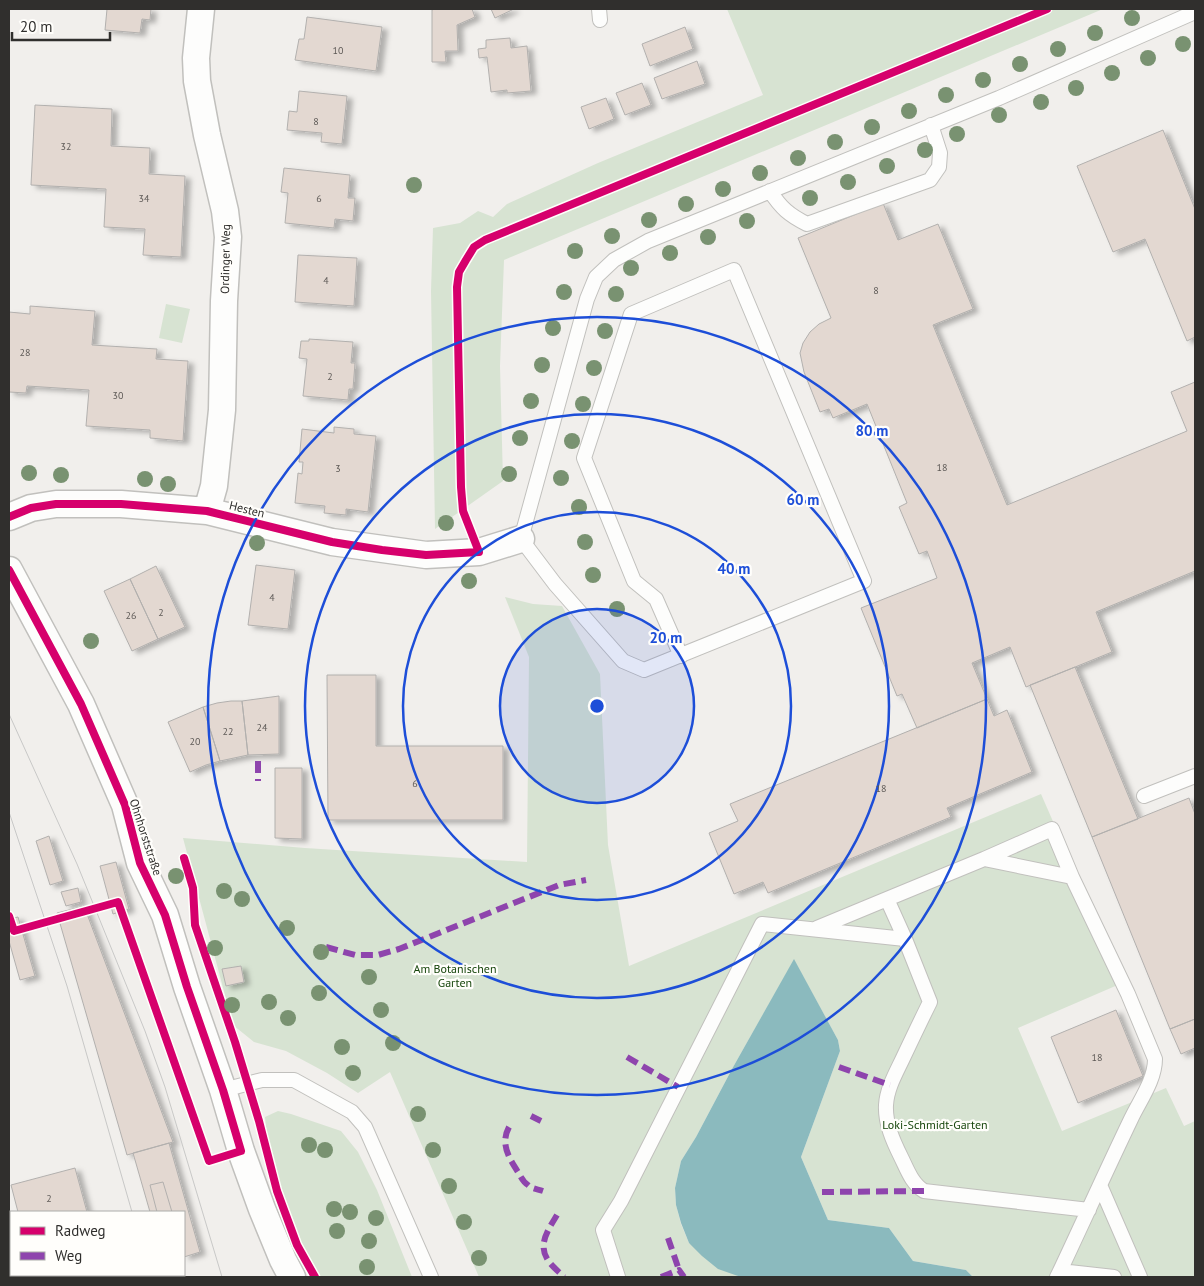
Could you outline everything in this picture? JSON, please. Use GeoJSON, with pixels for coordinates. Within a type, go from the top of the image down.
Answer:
{"type":"FeatureCollection","features":[{"type":"Feature","properties":{"kind":"street","name":"Ordinger Weg"},"geometry":{"type":"LineString","coordinates":[[201,9],[196,58],[197,81],[207,135],[225,211],[228,237],[224,296],[222,410],[214,486],[207,511]]}},
{"type":"Feature","properties":{"kind":"street","name":"Hesten"},"geometry":{"type":"LineString","coordinates":[[9,517],[31,508],[56,504],[121,504],[207,511],[332,542],[426,555],[479,552],[521,539]]}},
{"type":"Feature","properties":{"kind":"street","name":"Ohnhorststraße"},"geometry":{"type":"LineString","coordinates":[[9,570],[81,704],[125,805],[140,863],[165,915],[262,1209],[292,1277]]}},
{"type":"Feature","properties":{"kind":"lane"},"geometry":{"type":"LineString","coordinates":[[681,656],[656,599],[634,581],[584,458],[631,314],[734,270],[864,581],[681,656],[644,670],[624,661],[555,584],[521,539],[588,299],[596,277],[614,260],[648,241],[999,98],[1195,12]]}},
{"type":"Feature","properties":{"kind":"lane"},"geometry":{"type":"LineString","coordinates":[[770,191],[778,204],[790,215],[807,224],[930,180],[938,167],[940,153],[931,125]]}},
{"type":"Feature","properties":{"kind":"lane"},"geometry":{"type":"LineString","coordinates":[[1144,796],[1195,776]]}},
{"type":"Feature","properties":{"kind":"lane"},"geometry":{"type":"LineString","coordinates":[[814,929],[1052,829],[1072,877],[1128,994],[1155,1059],[1153,1075],[1059,1274],[1114,1277]]}},
{"type":"Feature","properties":{"kind":"lane"},"geometry":{"type":"LineString","coordinates":[[984,859],[1072,877]]}},
{"type":"Feature","properties":{"kind":"lane"},"geometry":{"type":"LineString","coordinates":[[887,899],[905,938],[930,1002],[890,1085],[886,1104],[892,1138],[915,1184],[924,1191],[1089,1210]]}},
{"type":"Feature","properties":{"kind":"lane"},"geometry":{"type":"LineString","coordinates":[[618,1277],[603,1230],[621,1201],[762,924],[905,938]]}},
{"type":"Feature","properties":{"kind":"lane"},"geometry":{"type":"LineString","coordinates":[[223,1090],[262,1080],[294,1080],[352,1112],[365,1127],[431,1277]]}},
{"type":"Feature","properties":{"kind":"lane"},"geometry":{"type":"LineString","coordinates":[[1100,1185],[1140,1277]]}},
{"type":"Feature","properties":{"kind":"green space"},"geometry":{"type":"Polygon","coordinates":[[[727,9],[1103,9],[504,260],[500,366],[503,481],[435,529],[431,291],[433,228],[460,223],[478,211],[493,217],[507,204],[598,163],[763,95],[727,9]]]}},
{"type":"Feature","properties":{"kind":"green space"},"geometry":{"type":"Polygon","coordinates":[[[166,304],[190,309],[182,343],[159,338],[166,304]]]}},
{"type":"Feature","properties":{"kind":"green space","name":"Loki-Schmidt-Garten"},"geometry":{"type":"Polygon","coordinates":[[[505,597],[533,604],[562,606],[600,674],[608,845],[629,966],[1041,794],[1120,984],[1018,1028],[1062,1131],[1166,1088],[1184,1126],[1195,1121],[1195,1277],[973,1277],[966,1270],[913,1261],[889,1228],[828,1220],[801,1157],[840,1051],[838,1040],[794,960],[681,1161],[675,1188],[676,1205],[689,1243],[738,1276],[748,1277],[479,1277],[390,1072],[358,1093],[327,1073],[286,1051],[254,1042],[233,1025],[183,838],[527,862],[529,657],[505,597]]]}},
{"type":"Feature","properties":{"kind":"green space"},"geometry":{"type":"Polygon","coordinates":[[[278,1111],[341,1131],[358,1152],[377,1190],[412,1277],[320,1277],[301,1242],[281,1189],[267,1137],[265,1117],[278,1111]]]}},
{"type":"Feature","properties":{"kind":"water"},"geometry":{"type":"Polygon","coordinates":[[[794,959],[838,1040],[840,1051],[801,1157],[828,1220],[889,1228],[913,1261],[966,1270],[973,1277],[738,1276],[718,1269],[689,1243],[676,1205],[675,1188],[681,1161],[794,959]]]}},
{"type":"Feature","properties":{"kind":"building"},"geometry":{"type":"Polygon","coordinates":[[[107,9],[151,9],[150,20],[142,19],[140,33],[105,30],[107,9]]]}},
{"type":"Feature","properties":{"kind":"building"},"geometry":{"type":"Polygon","coordinates":[[[472,9],[475,17],[457,25],[458,51],[445,51],[446,62],[432,62],[432,10],[472,9]]]}},
{"type":"Feature","properties":{"kind":"building"},"geometry":{"type":"Polygon","coordinates":[[[491,9],[514,9],[495,18],[491,9]]]}},
{"type":"Feature","properties":{"kind":"building"},"geometry":{"type":"Polygon","coordinates":[[[307,17],[382,27],[376,71],[295,60],[299,39],[304,39],[307,17]]]}},
{"type":"Feature","properties":{"kind":"building"},"geometry":{"type":"Polygon","coordinates":[[[685,27],[693,49],[650,66],[642,44],[685,27]]]}},
{"type":"Feature","properties":{"kind":"building"},"geometry":{"type":"Polygon","coordinates":[[[510,38],[511,48],[527,46],[531,91],[507,93],[507,90],[491,92],[487,57],[479,58],[478,49],[486,48],[486,40],[510,38]]]}},
{"type":"Feature","properties":{"kind":"building"},"geometry":{"type":"Polygon","coordinates":[[[697,61],[705,84],[662,99],[654,78],[697,61]]]}},
{"type":"Feature","properties":{"kind":"building"},"geometry":{"type":"Polygon","coordinates":[[[642,83],[651,105],[625,115],[616,93],[642,83]]]}},
{"type":"Feature","properties":{"kind":"building"},"geometry":{"type":"Polygon","coordinates":[[[299,91],[347,96],[342,144],[321,142],[322,133],[287,130],[289,111],[297,112],[299,91]]]}},
{"type":"Feature","properties":{"kind":"building"},"geometry":{"type":"Polygon","coordinates":[[[606,98],[614,119],[589,129],[581,107],[606,98]]]}},
{"type":"Feature","properties":{"kind":"building"},"geometry":{"type":"Polygon","coordinates":[[[35,105],[112,109],[111,146],[150,148],[149,174],[185,176],[181,257],[143,255],[145,229],[104,227],[106,189],[31,185],[35,105]]]}},
{"type":"Feature","properties":{"kind":"building"},"geometry":{"type":"Polygon","coordinates":[[[1163,130],[1195,209],[1195,337],[1187,341],[1145,239],[1113,252],[1077,166],[1163,130]]]}},
{"type":"Feature","properties":{"kind":"building"},"geometry":{"type":"Polygon","coordinates":[[[284,168],[350,175],[348,198],[355,198],[353,221],[335,219],[334,228],[285,223],[288,193],[281,192],[284,168]]]}},
{"type":"Feature","properties":{"kind":"building"},"geometry":{"type":"Polygon","coordinates":[[[883,203],[898,240],[938,224],[973,309],[933,325],[1007,505],[1187,431],[1171,392],[1195,382],[1195,571],[1096,612],[1112,652],[1026,687],[1010,647],[972,663],[987,699],[917,728],[902,694],[897,696],[861,608],[937,578],[927,551],[919,554],[899,507],[907,503],[867,404],[833,418],[829,409],[820,412],[804,372],[800,353],[803,343],[810,332],[819,324],[831,318],[798,238],[883,203]]]}},
{"type":"Feature","properties":{"kind":"building"},"geometry":{"type":"Polygon","coordinates":[[[298,255],[357,258],[354,306],[295,302],[298,255]]]}},
{"type":"Feature","properties":{"kind":"building"},"geometry":{"type":"Polygon","coordinates":[[[30,306],[95,311],[92,345],[157,349],[156,359],[188,361],[183,441],[150,438],[150,430],[86,426],[89,390],[27,386],[26,393],[9,392],[9,312],[30,314],[30,306]]]}},
{"type":"Feature","properties":{"kind":"building"},"geometry":{"type":"Polygon","coordinates":[[[309,339],[353,342],[351,363],[355,363],[353,389],[349,389],[348,400],[303,396],[307,359],[299,358],[301,341],[309,341],[309,339]]]}},
{"type":"Feature","properties":{"kind":"building"},"geometry":{"type":"Polygon","coordinates":[[[334,427],[354,429],[354,434],[376,436],[368,512],[346,509],[346,515],[324,513],[325,506],[295,503],[298,473],[302,474],[303,462],[299,462],[302,429],[334,433],[334,427]]]}},
{"type":"Feature","properties":{"kind":"building"},"geometry":{"type":"Polygon","coordinates":[[[256,565],[295,570],[288,629],[248,625],[256,565]]]}},
{"type":"Feature","properties":{"kind":"building"},"geometry":{"type":"Polygon","coordinates":[[[156,566],[185,627],[158,639],[130,579],[156,566]]]}},
{"type":"Feature","properties":{"kind":"building"},"geometry":{"type":"Polygon","coordinates":[[[130,579],[158,639],[132,651],[104,591],[130,579]]]}},
{"type":"Feature","properties":{"kind":"building"},"geometry":{"type":"Polygon","coordinates":[[[1075,667],[1138,819],[1092,837],[1030,685],[1075,667]]]}},
{"type":"Feature","properties":{"kind":"building"},"geometry":{"type":"Polygon","coordinates":[[[327,675],[376,675],[376,746],[503,746],[503,820],[328,820],[327,675]]]}},
{"type":"Feature","properties":{"kind":"building"},"geometry":{"type":"Polygon","coordinates":[[[279,696],[279,754],[248,755],[242,701],[279,696]]]}},
{"type":"Feature","properties":{"kind":"building"},"geometry":{"type":"Polygon","coordinates":[[[987,699],[994,716],[1007,710],[1032,772],[947,808],[951,817],[768,893],[763,882],[734,894],[709,833],[738,821],[730,804],[987,699]]]}},
{"type":"Feature","properties":{"kind":"building"},"geometry":{"type":"Polygon","coordinates":[[[231,701],[242,701],[248,755],[220,761],[203,707],[231,701]]]}},
{"type":"Feature","properties":{"kind":"building"},"geometry":{"type":"Polygon","coordinates":[[[203,707],[220,761],[190,772],[168,722],[203,707]]]}},
{"type":"Feature","properties":{"kind":"building"},"geometry":{"type":"Polygon","coordinates":[[[275,768],[302,768],[302,839],[275,838],[275,768]]]}},
{"type":"Feature","properties":{"kind":"building"},"geometry":{"type":"Polygon","coordinates":[[[1189,798],[1195,814],[1195,1019],[1170,1029],[1092,837],[1189,798]]]}},
{"type":"Feature","properties":{"kind":"building"},"geometry":{"type":"Polygon","coordinates":[[[49,836],[63,881],[50,885],[36,841],[49,836]]]}},
{"type":"Feature","properties":{"kind":"building"},"geometry":{"type":"Polygon","coordinates":[[[116,862],[129,909],[113,914],[100,866],[116,862]]]}},
{"type":"Feature","properties":{"kind":"building"},"geometry":{"type":"Polygon","coordinates":[[[78,888],[81,902],[66,906],[61,892],[78,888]]]}},
{"type":"Feature","properties":{"kind":"building"},"geometry":{"type":"Polygon","coordinates":[[[84,906],[173,1142],[127,1155],[57,913],[84,906]]]}},
{"type":"Feature","properties":{"kind":"building"},"geometry":{"type":"Polygon","coordinates":[[[18,917],[35,976],[20,980],[9,941],[9,919],[18,917]]]}},
{"type":"Feature","properties":{"kind":"building"},"geometry":{"type":"Polygon","coordinates":[[[241,966],[244,982],[226,986],[222,969],[241,966]]]}},
{"type":"Feature","properties":{"kind":"building"},"geometry":{"type":"Polygon","coordinates":[[[1116,1010],[1143,1076],[1078,1103],[1051,1037],[1116,1010]]]}},
{"type":"Feature","properties":{"kind":"building"},"geometry":{"type":"Polygon","coordinates":[[[1195,1019],[1195,1048],[1181,1054],[1170,1029],[1195,1019]]]}},
{"type":"Feature","properties":{"kind":"building"},"geometry":{"type":"Polygon","coordinates":[[[169,1143],[200,1252],[185,1257],[185,1211],[150,1211],[133,1153],[169,1143]]]}},
{"type":"Feature","properties":{"kind":"building"},"geometry":{"type":"Polygon","coordinates":[[[75,1168],[87,1211],[18,1211],[11,1185],[75,1168]]]}},
{"type":"Feature","properties":{"kind":"building"},"geometry":{"type":"Polygon","coordinates":[[[163,1182],[172,1211],[157,1211],[150,1185],[163,1182]]]}},
{"type":"Feature","properties":{"kind":"building"},"geometry":{"type":"Polygon","coordinates":[[[62,1276],[93,1277],[62,1277],[62,1276]]]}},
{"type":"Feature","properties":{"kind":"tram line"},"geometry":{"type":"LineString","coordinates":[[9,714],[77,864],[145,1031],[165,1087],[222,1277]]}},
{"type":"Feature","properties":{"kind":"tram line"},"geometry":{"type":"LineString","coordinates":[[9,812],[67,986],[132,1211]]}},
{"type":"Feature","properties":{"kind":"marked path"},"geometry":{"type":"LineString","coordinates":[[258,761],[258,781]]}},
{"type":"Feature","properties":{"kind":"marked path"},"geometry":{"type":"LineString","coordinates":[[326,947],[355,955],[378,955],[399,949],[559,885],[586,880]]}},
{"type":"Feature","properties":{"kind":"marked path"},"geometry":{"type":"LineString","coordinates":[[627,1057],[678,1087]]}},
{"type":"Feature","properties":{"kind":"marked path"},"geometry":{"type":"LineString","coordinates":[[839,1067],[890,1085]]}},
{"type":"Feature","properties":{"kind":"marked path"},"geometry":{"type":"LineString","coordinates":[[531,1116],[541,1121]]}},
{"type":"Feature","properties":{"kind":"marked path"},"geometry":{"type":"LineString","coordinates":[[509,1127],[505,1139],[507,1151],[512,1161],[525,1182],[531,1187],[543,1191]]}},
{"type":"Feature","properties":{"kind":"marked path"},"geometry":{"type":"LineString","coordinates":[[822,1192],[924,1191]]}},
{"type":"Feature","properties":{"kind":"marked path"},"geometry":{"type":"LineString","coordinates":[[557,1215],[545,1238],[544,1250],[550,1263],[564,1277]]}},
{"type":"Feature","properties":{"kind":"marked path"},"geometry":{"type":"LineString","coordinates":[[668,1238],[679,1270]]}},
{"type":"Feature","properties":{"kind":"marked path"},"geometry":{"type":"LineString","coordinates":[[661,1277],[679,1270],[684,1277]]}},
{"type":"Feature","properties":{"kind":"cycle path"},"geometry":{"type":"LineString","coordinates":[[9,517],[31,508],[56,504],[121,504],[207,511],[332,542],[382,550],[426,555],[479,552],[463,511],[461,487],[457,287],[459,272],[474,247],[485,240],[1047,9]]}},
{"type":"Feature","properties":{"kind":"cycle path"},"geometry":{"type":"LineString","coordinates":[[9,570],[81,704],[125,805],[140,863],[165,915],[187,987],[223,1090],[241,1151],[209,1161],[118,902],[14,931],[9,916]]}},
{"type":"Feature","properties":{"kind":"cycle path"},"geometry":{"type":"LineString","coordinates":[[184,858],[193,888],[195,925],[235,1042],[259,1121],[277,1191],[297,1245],[315,1277]]}},
{"type":"Feature","properties":{"kind":"park label","name":"Am Botanischen Garten"},"geometry":{"type":"Point","coordinates":[455,975]}}]}
